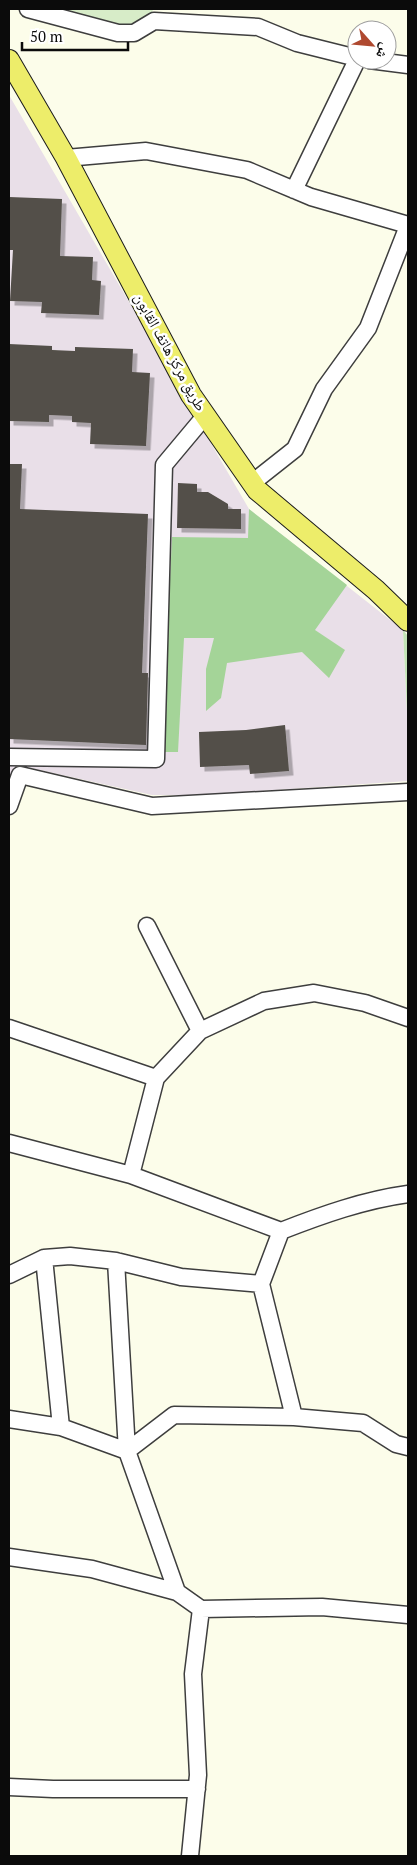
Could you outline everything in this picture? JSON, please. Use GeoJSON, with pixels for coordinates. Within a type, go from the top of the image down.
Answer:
{"type":"FeatureCollection","features":[{"type":"Feature","properties":{"kind":"main road","name":"طريق مركز هاتف القابون"},"geometry":{"type":"LineString","coordinates":[[9,60],[66,158],[191,395],[257,490],[376,590],[408,621]]}},
{"type":"Feature","properties":{"kind":"street"},"geometry":{"type":"LineString","coordinates":[[28,9],[118,33],[134,33],[154,22],[258,27],[297,43],[347,56]]}},
{"type":"Feature","properties":{"kind":"street"},"geometry":{"type":"LineString","coordinates":[[294,190],[352,70]]}},
{"type":"Feature","properties":{"kind":"street"},"geometry":{"type":"LineString","coordinates":[[66,158],[146,151],[247,170],[311,197],[408,225],[368,328],[324,390],[295,449],[252,482]]}},
{"type":"Feature","properties":{"kind":"street"},"geometry":{"type":"LineString","coordinates":[[9,757],[156,759],[164,465],[205,416]]}},
{"type":"Feature","properties":{"kind":"street"},"geometry":{"type":"LineString","coordinates":[[9,806],[20,775],[152,806],[408,792]]}},
{"type":"Feature","properties":{"kind":"street"},"geometry":{"type":"LineString","coordinates":[[147,926],[200,1031]]}},
{"type":"Feature","properties":{"kind":"street"},"geometry":{"type":"LineString","coordinates":[[131,1175],[156,1078],[200,1031],[264,1001],[314,993],[365,1003],[408,1018]]}},
{"type":"Feature","properties":{"kind":"street"},"geometry":{"type":"LineString","coordinates":[[9,1028],[156,1078]]}},
{"type":"Feature","properties":{"kind":"street"},"geometry":{"type":"LineString","coordinates":[[9,1143],[131,1175],[281,1231],[322,1215],[388,1197],[408,1194]]}},
{"type":"Feature","properties":{"kind":"street"},"geometry":{"type":"LineString","coordinates":[[281,1231],[261,1284],[294,1416]]}},
{"type":"Feature","properties":{"kind":"street"},"geometry":{"type":"LineString","coordinates":[[9,1275],[44,1258],[70,1256],[116,1261],[181,1277],[261,1284]]}},
{"type":"Feature","properties":{"kind":"street"},"geometry":{"type":"LineString","coordinates":[[44,1258],[62,1427]]}},
{"type":"Feature","properties":{"kind":"street"},"geometry":{"type":"LineString","coordinates":[[116,1261],[127,1451],[177,1592]]}},
{"type":"Feature","properties":{"kind":"street"},"geometry":{"type":"LineString","coordinates":[[127,1451],[174,1415],[294,1416],[363,1423],[396,1444],[408,1447]]}},
{"type":"Feature","properties":{"kind":"street"},"geometry":{"type":"LineString","coordinates":[[9,1419],[62,1427],[127,1451]]}},
{"type":"Feature","properties":{"kind":"street"},"geometry":{"type":"LineString","coordinates":[[9,1556],[92,1569],[177,1592],[201,1609],[322,1607],[408,1615]]}},
{"type":"Feature","properties":{"kind":"street"},"geometry":{"type":"LineString","coordinates":[[190,1856],[197,1789],[193,1674],[201,1609]]}},
{"type":"Feature","properties":{"kind":"street"},"geometry":{"type":"LineString","coordinates":[[9,1787],[53,1789],[197,1789]]}},
{"type":"Feature","properties":{"kind":"shaded area"},"geometry":{"type":"Polygon","coordinates":[[[9,95],[249,509],[403,630],[408,731],[408,781],[201,795],[152,795],[17,765],[9,787],[9,95]]]}},
{"type":"Feature","properties":{"kind":"green space"},"geometry":{"type":"Polygon","coordinates":[[[56,9],[153,9],[149,25],[121,27],[56,9]]]}},
{"type":"Feature","properties":{"kind":"green space"},"geometry":{"type":"Polygon","coordinates":[[[249,509],[347,585],[315,630],[345,650],[329,678],[302,652],[227,663],[221,698],[206,711],[206,669],[214,638],[184,638],[178,752],[162,752],[172,537],[248,538],[249,509]]]}},
{"type":"Feature","properties":{"kind":"green space"},"geometry":{"type":"Polygon","coordinates":[[[403,630],[408,636],[408,731],[403,630]]]}},
{"type":"Feature","properties":{"kind":"building"},"geometry":{"type":"Polygon","coordinates":[[[9,197],[62,199],[60,256],[93,257],[92,280],[101,281],[99,315],[41,313],[42,302],[10,301],[13,250],[9,250],[9,197]]]}},
{"type":"Feature","properties":{"kind":"building"},"geometry":{"type":"Polygon","coordinates":[[[9,344],[52,346],[52,350],[75,351],[75,347],[133,349],[132,372],[150,373],[146,446],[90,444],[91,423],[72,422],[72,416],[49,415],[49,422],[9,421],[9,344]]]}},
{"type":"Feature","properties":{"kind":"building"},"geometry":{"type":"Polygon","coordinates":[[[9,464],[22,464],[20,509],[148,514],[142,673],[148,673],[146,745],[9,739],[9,464]]]}},
{"type":"Feature","properties":{"kind":"building"},"geometry":{"type":"Polygon","coordinates":[[[178,483],[197,484],[197,492],[208,492],[228,504],[228,509],[241,509],[241,529],[177,528],[178,483]]]}},
{"type":"Feature","properties":{"kind":"building"},"geometry":{"type":"Polygon","coordinates":[[[285,725],[289,771],[250,774],[249,765],[200,767],[199,732],[246,730],[285,725]]]}}]}
